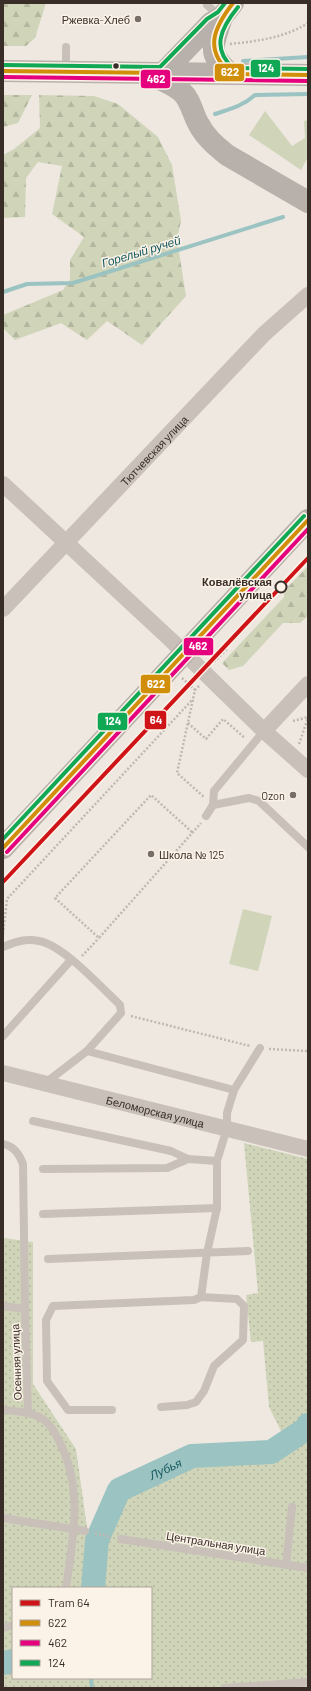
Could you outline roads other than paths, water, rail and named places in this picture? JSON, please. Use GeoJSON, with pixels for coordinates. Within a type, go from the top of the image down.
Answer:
{"type":"FeatureCollection","features":[{"type":"Feature","properties":{"kind":"main road"},"geometry":{"type":"LineString","coordinates":[[156,74],[211,23],[221,8]]}},
{"type":"Feature","properties":{"kind":"main road"},"geometry":{"type":"LineString","coordinates":[[221,8],[213,43],[215,55],[221,66],[231,74]]}},
{"type":"Feature","properties":{"kind":"main road"},"geometry":{"type":"LineString","coordinates":[[3,71],[308,75]]}},
{"type":"Feature","properties":{"kind":"main road"},"geometry":{"type":"LineString","coordinates":[[156,74],[180,91],[189,100],[201,129],[216,146],[227,155],[308,202]]}},
{"type":"Feature","properties":{"kind":"main road"},"geometry":{"type":"LineString","coordinates":[[3,848],[308,520]]}},
{"type":"Feature","properties":{"kind":"street","name":"Тютчевская улица"},"geometry":{"type":"LineString","coordinates":[[3,609],[264,334],[308,295]]}},
{"type":"Feature","properties":{"kind":"street"},"geometry":{"type":"LineString","coordinates":[[3,484],[184,652],[264,731],[308,770]]}},
{"type":"Feature","properties":{"kind":"street"},"geometry":{"type":"LineString","coordinates":[[264,731],[308,684]]}},
{"type":"Feature","properties":{"kind":"street","name":"Беломорская улица"},"geometry":{"type":"LineString","coordinates":[[3,1073],[308,1149]]}},
{"type":"Feature","properties":{"kind":"lane"},"geometry":{"type":"LineString","coordinates":[[66,47],[66,72]]}},
{"type":"Feature","properties":{"kind":"lane"},"geometry":{"type":"LineString","coordinates":[[214,806],[214,791],[264,731]]}},
{"type":"Feature","properties":{"kind":"lane"},"geometry":{"type":"LineString","coordinates":[[206,816],[214,806],[249,798],[259,801],[308,847]]}},
{"type":"Feature","properties":{"kind":"lane"},"geometry":{"type":"LineString","coordinates":[[3,947],[19,940],[38,940],[56,947],[120,1004],[121,1013],[87,1051],[44,1084]]}},
{"type":"Feature","properties":{"kind":"lane"},"geometry":{"type":"LineString","coordinates":[[3,1036],[73,962]]}},
{"type":"Feature","properties":{"kind":"lane"},"geometry":{"type":"LineString","coordinates":[[201,1297],[207,1253],[217,1208],[217,1161],[227,1128],[227,1113],[234,1090],[260,1048]]}},
{"type":"Feature","properties":{"kind":"lane"},"geometry":{"type":"LineString","coordinates":[[87,1051],[234,1090]]}},
{"type":"Feature","properties":{"kind":"lane"},"geometry":{"type":"LineString","coordinates":[[33,1121],[171,1151],[188,1159],[217,1161]]}},
{"type":"Feature","properties":{"kind":"lane","name":"Осенняя улица"},"geometry":{"type":"LineString","coordinates":[[3,1144],[8,1145],[18,1153],[23,1164],[28,1413]]}},
{"type":"Feature","properties":{"kind":"lane"},"geometry":{"type":"LineString","coordinates":[[43,1169],[167,1168],[188,1159]]}},
{"type":"Feature","properties":{"kind":"lane"},"geometry":{"type":"LineString","coordinates":[[43,1214],[217,1208]]}},
{"type":"Feature","properties":{"kind":"lane"},"geometry":{"type":"LineString","coordinates":[[48,1258],[248,1251]]}},
{"type":"Feature","properties":{"kind":"lane"},"geometry":{"type":"LineString","coordinates":[[112,1410],[68,1410],[47,1381],[46,1320],[53,1306],[194,1300],[201,1297],[237,1299],[244,1306],[243,1340],[214,1366],[204,1391],[196,1402],[187,1405],[161,1407]]}},
{"type":"Feature","properties":{"kind":"lane","name":"Осенняя улица"},"geometry":{"type":"LineString","coordinates":[[3,1306],[25,1310]]}},
{"type":"Feature","properties":{"kind":"lane"},"geometry":{"type":"LineString","coordinates":[[3,1410],[28,1413],[44,1419],[54,1431],[66,1455],[73,1477],[75,1493],[74,1529],[66,1587]]}},
{"type":"Feature","properties":{"kind":"lane"},"geometry":{"type":"LineString","coordinates":[[286,1565],[292,1507]]}},
{"type":"Feature","properties":{"kind":"lane"},"geometry":{"type":"LineString","coordinates":[[3,1518],[85,1531]]}},
{"type":"Feature","properties":{"kind":"lane","name":"Центральная улица"},"geometry":{"type":"LineString","coordinates":[[121,1539],[308,1568]]}},
{"type":"Feature","properties":{"kind":"lane"},"geometry":{"type":"LineString","coordinates":[[225,1688],[308,1682]]}},
{"type":"Feature","properties":{"kind":"waterway"},"geometry":{"type":"LineString","coordinates":[[243,61],[308,57]]}},
{"type":"Feature","properties":{"kind":"waterway"},"geometry":{"type":"LineString","coordinates":[[215,114],[241,105],[255,95],[308,94]]}},
{"type":"Feature","properties":{"kind":"waterway","name":"Горелый ручей"},"geometry":{"type":"LineString","coordinates":[[3,292],[27,284],[73,283],[283,217]]}},
{"type":"Feature","properties":{"kind":"waterway","name":"Лубья"},"geometry":{"type":"LineString","coordinates":[[93,1587],[97,1540],[119,1490],[192,1456],[271,1452],[306,1429],[308,1425]]}},
{"type":"Feature","properties":{"kind":"waterway","name":"Лубья"},"geometry":{"type":"LineString","coordinates":[[3,1663],[12,1661]]}},
{"type":"Feature","properties":{"kind":"waterway"},"geometry":{"type":"LineString","coordinates":[[91,1679],[92,1688]]}},
{"type":"Feature","properties":{"kind":"tram line","name":"64"},"geometry":{"type":"LineString","coordinates":[[3,882],[308,558]]}},
{"type":"Feature","properties":{"kind":"place","name":"Ржевка-Хлеб"},"geometry":{"type":"Point","coordinates":[138,19]}},
{"type":"Feature","properties":{"kind":"place","name":"Ковалёвская улица"},"geometry":{"type":"Point","coordinates":[281,587]}},
{"type":"Feature","properties":{"kind":"place","name":"Ozon"},"geometry":{"type":"Point","coordinates":[293,795]}},
{"type":"Feature","properties":{"kind":"place","name":"Школа № 125"},"geometry":{"type":"Point","coordinates":[151,854]}}]}
